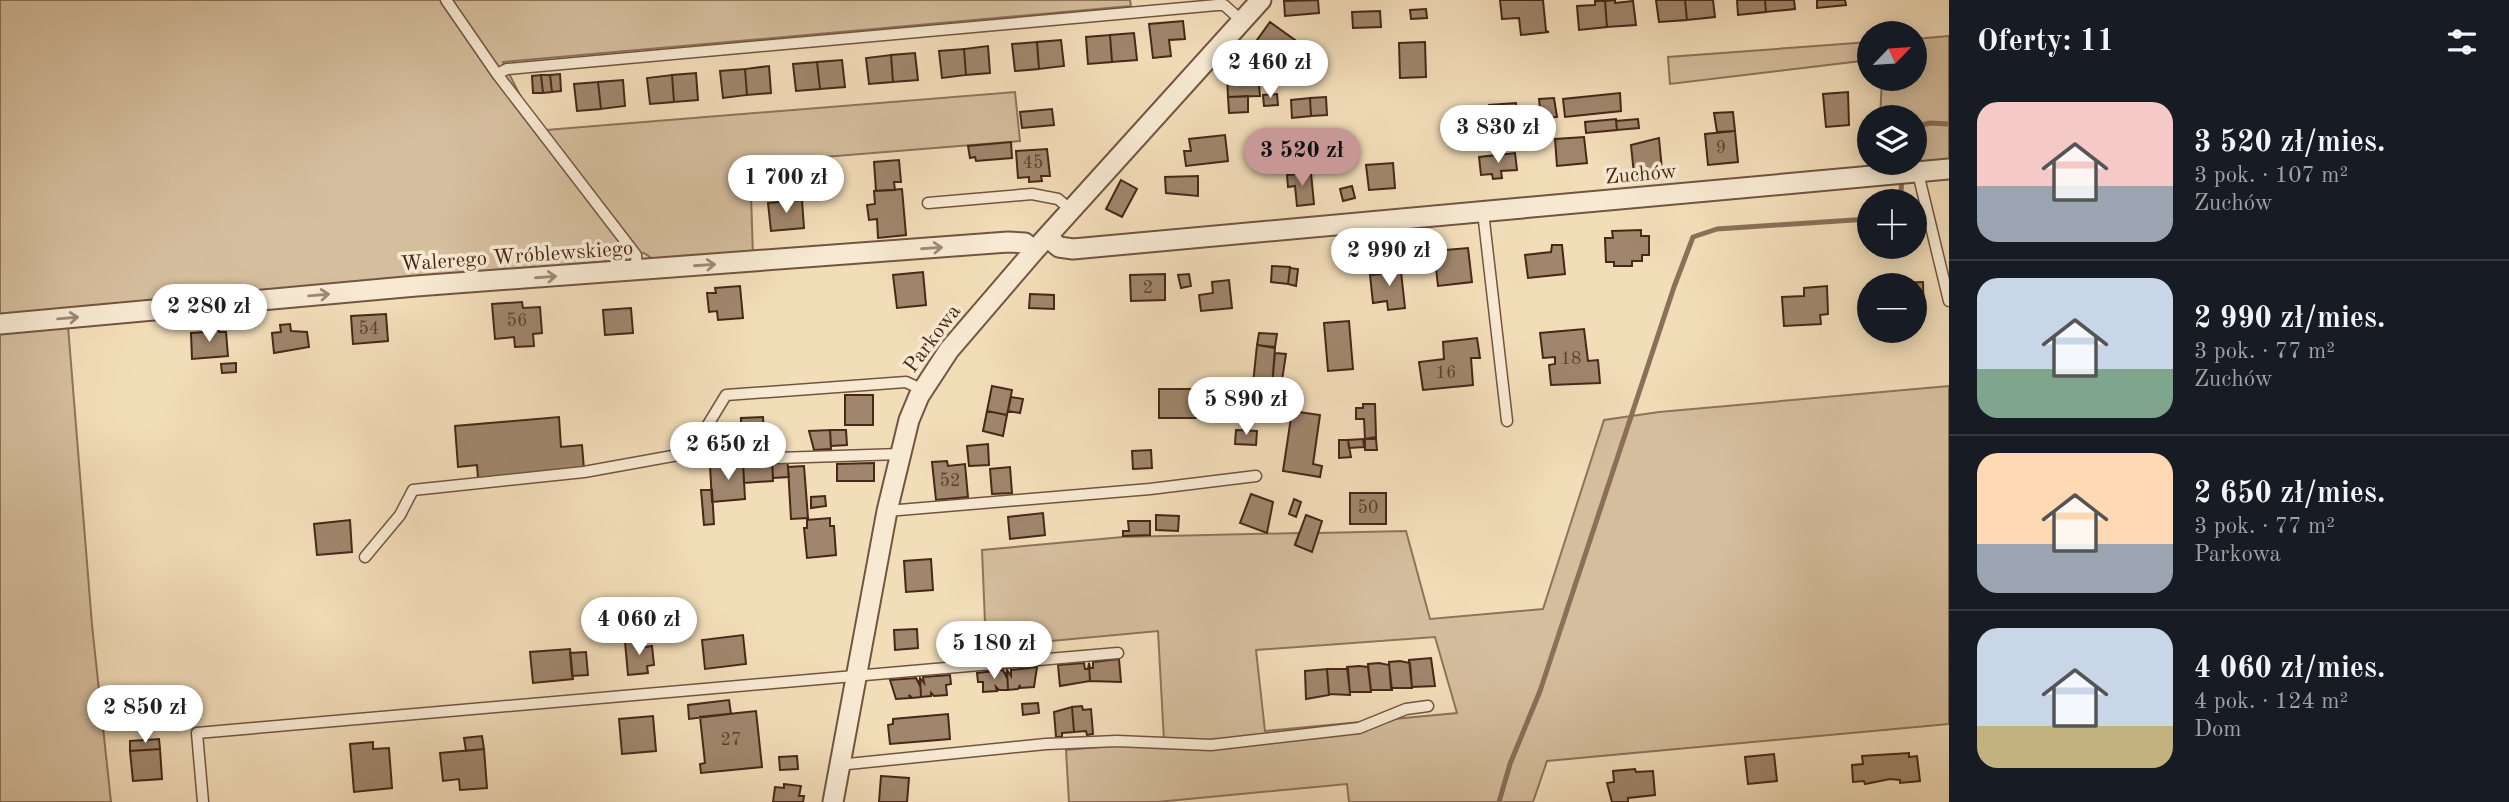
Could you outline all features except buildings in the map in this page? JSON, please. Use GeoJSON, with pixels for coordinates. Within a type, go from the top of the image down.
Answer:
{"type":"FeatureCollection","features":[{"type":"Feature","properties":{"kind":"street","name":"Parkowa"},"geometry":{"type":"LineString","coordinates":[[832,802],[887,511],[909,420],[923,390],[949,350],[1261,0]]}},
{"type":"Feature","properties":{"kind":"street","name":"Zuchów"},"geometry":{"type":"LineString","coordinates":[[1927,172],[1949,169]]}},
{"type":"Feature","properties":{"kind":"street","name":"Zuchów"},"geometry":{"type":"LineString","coordinates":[[1041,244],[1073,249],[1894,175]]}},
{"type":"Feature","properties":{"kind":"street","name":"Walerego Wróblewskiego"},"geometry":{"type":"LineString","coordinates":[[0,324],[416,286],[1008,242],[1041,244]]}},
{"type":"Feature","properties":{"kind":"lane"},"geometry":{"type":"LineString","coordinates":[[446,0],[497,74],[636,255],[637,270]]}},
{"type":"Feature","properties":{"kind":"lane"},"geometry":{"type":"LineString","coordinates":[[497,74],[507,69],[1217,5],[1228,8],[1242,21]]}},
{"type":"Feature","properties":{"kind":"lane"},"geometry":{"type":"LineString","coordinates":[[1918,175],[1949,301]]}},
{"type":"Feature","properties":{"kind":"lane"},"geometry":{"type":"LineString","coordinates":[[928,202],[1032,194],[1058,199],[1071,210]]}},
{"type":"Feature","properties":{"kind":"lane"},"geometry":{"type":"LineString","coordinates":[[1483,212],[1507,421]]}},
{"type":"Feature","properties":{"kind":"lane"},"geometry":{"type":"LineString","coordinates":[[365,557],[400,515],[413,489],[584,472],[678,455],[695,446],[726,395],[906,382],[923,390]]}},
{"type":"Feature","properties":{"kind":"lane"},"geometry":{"type":"LineString","coordinates":[[713,460],[900,454]]}},
{"type":"Feature","properties":{"kind":"lane"},"geometry":{"type":"LineString","coordinates":[[887,511],[1150,489],[1256,476]]}},
{"type":"Feature","properties":{"kind":"lane"},"geometry":{"type":"LineString","coordinates":[[203,802],[197,733],[1118,653]]}},
{"type":"Feature","properties":{"kind":"lane"},"geometry":{"type":"LineString","coordinates":[[838,765],[1046,744],[1117,741],[1211,745],[1359,728],[1406,709],[1428,706]]}},
{"type":"Feature","properties":{"kind":"shaded area"},"geometry":{"type":"Polygon","coordinates":[[[0,0],[1130,0],[1131,6],[503,62],[523,101],[546,130],[1015,92],[1020,141],[750,163],[753,257],[659,263],[644,253],[630,255],[632,259],[0,315],[0,0]]]}},
{"type":"Feature","properties":{"kind":"shaded area"},"geometry":{"type":"Polygon","coordinates":[[[1949,36],[1949,160],[1927,162],[1927,105],[1881,105],[1881,91],[1927,91],[1927,38],[1949,36]]]}},
{"type":"Feature","properties":{"kind":"shaded area"},"geometry":{"type":"Polygon","coordinates":[[[1857,43],[1857,61],[1670,84],[1668,57],[1857,43]]]}},
{"type":"Feature","properties":{"kind":"shaded area"},"geometry":{"type":"Polygon","coordinates":[[[68,326],[92,625],[111,802],[0,802],[0,333],[68,326]]]}},
{"type":"Feature","properties":{"kind":"shaded area"},"geometry":{"type":"Polygon","coordinates":[[[1949,386],[1949,724],[1547,761],[1533,802],[1349,802],[1347,784],[1157,802],[1069,802],[1066,750],[1164,741],[1158,631],[986,647],[982,550],[1123,537],[1299,533],[1295,545],[1311,551],[1318,533],[1406,531],[1430,619],[1543,609],[1604,420],[1659,412],[1949,386]],[[1435,637],[1256,650],[1265,731],[1457,713],[1435,637]]]}},
{"type":"Feature","properties":{"kind":"waterway"},"geometry":{"type":"LineString","coordinates":[[1927,124],[1949,124]]}},
{"type":"Feature","properties":{"kind":"waterway"},"geometry":{"type":"LineString","coordinates":[[1901,189],[1902,175]]}},
{"type":"Feature","properties":{"kind":"waterway"},"geometry":{"type":"LineString","coordinates":[[1499,802],[1510,764],[1540,691],[1693,237],[1717,229],[1857,220]]}}]}
